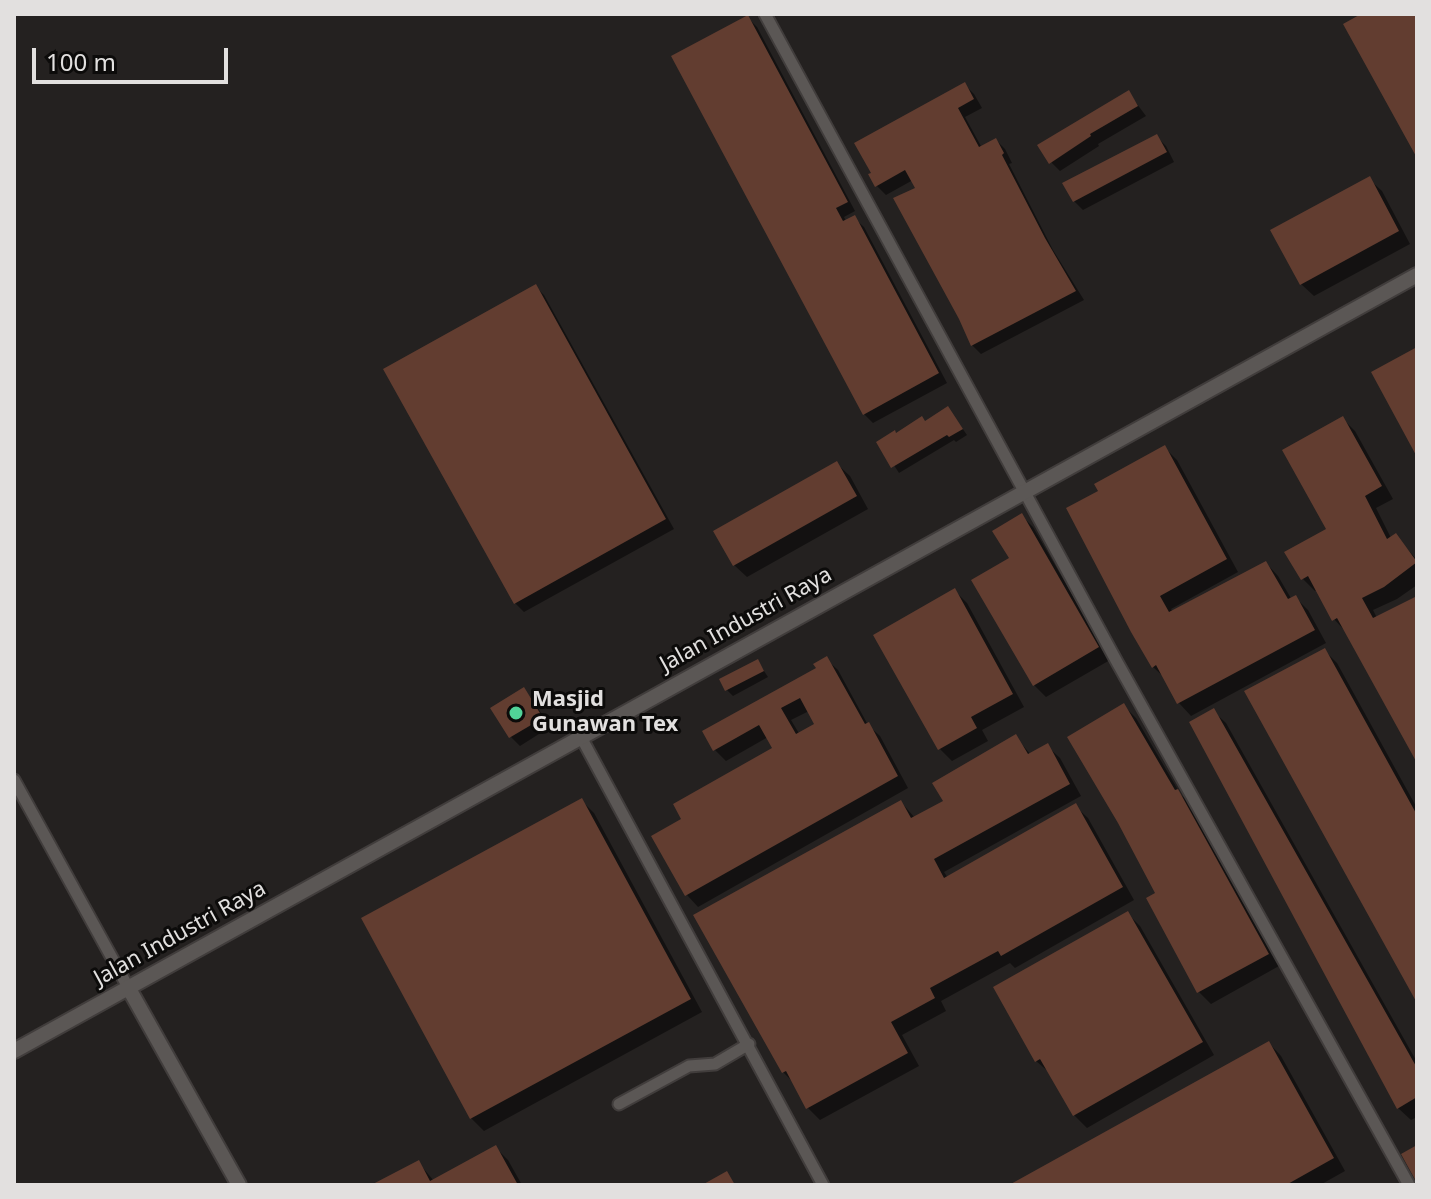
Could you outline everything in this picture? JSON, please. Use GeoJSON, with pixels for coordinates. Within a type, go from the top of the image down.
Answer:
{"type":"FeatureCollection","features":[{"type":"Feature","properties":{"kind":"street"},"geometry":{"type":"LineString","coordinates":[[765,14],[1130,686],[1409,1185]]}},
{"type":"Feature","properties":{"kind":"street","name":"Jalan Industri Raya"},"geometry":{"type":"LineString","coordinates":[[14,1051],[1417,275]]}},
{"type":"Feature","properties":{"kind":"street"},"geometry":{"type":"LineString","coordinates":[[581,737],[823,1185]]}},
{"type":"Feature","properties":{"kind":"street"},"geometry":{"type":"LineString","coordinates":[[14,780],[239,1185]]}},
{"type":"Feature","properties":{"kind":"street"},"geometry":{"type":"LineString","coordinates":[[619,1104],[689,1066],[715,1064],[749,1044]]}},
{"type":"Feature","properties":{"kind":"building"},"geometry":{"type":"Polygon","coordinates":[[[1361,14],[1417,14],[1417,158],[1343,24],[1361,14]]]}},
{"type":"Feature","properties":{"kind":"building"},"geometry":{"type":"Polygon","coordinates":[[[748,15],[848,202],[836,208],[843,221],[855,215],[939,373],[863,415],[671,56],[748,15]]]}},
{"type":"Feature","properties":{"kind":"building"},"geometry":{"type":"Polygon","coordinates":[[[965,82],[974,99],[958,108],[979,147],[996,138],[1045,238],[1076,291],[971,346],[893,198],[915,188],[905,170],[875,187],[868,174],[871,173],[854,143],[965,82]]]}},
{"type":"Feature","properties":{"kind":"building"},"geometry":{"type":"Polygon","coordinates":[[[1129,90],[1138,106],[1090,134],[1049,164],[1037,145],[1129,90]]]}},
{"type":"Feature","properties":{"kind":"building"},"geometry":{"type":"Polygon","coordinates":[[[1157,134],[1167,152],[1073,202],[1062,183],[1157,134]]]}},
{"type":"Feature","properties":{"kind":"building"},"geometry":{"type":"Polygon","coordinates":[[[1370,176],[1399,231],[1300,285],[1270,230],[1370,176]]]}},
{"type":"Feature","properties":{"kind":"building"},"geometry":{"type":"Polygon","coordinates":[[[536,284],[666,519],[514,604],[383,369],[536,284]]]}},
{"type":"Feature","properties":{"kind":"building"},"geometry":{"type":"Polygon","coordinates":[[[1417,347],[1417,457],[1371,372],[1417,347]]]}},
{"type":"Feature","properties":{"kind":"building"},"geometry":{"type":"Polygon","coordinates":[[[948,406],[963,429],[891,468],[876,442],[922,416],[925,421],[948,406]]]}},
{"type":"Feature","properties":{"kind":"building"},"geometry":{"type":"Polygon","coordinates":[[[1343,416],[1382,486],[1365,496],[1387,539],[1396,533],[1417,562],[1384,587],[1362,598],[1373,618],[1417,596],[1417,763],[1337,618],[1332,621],[1308,576],[1301,580],[1284,552],[1326,529],[1282,450],[1343,416]]]}},
{"type":"Feature","properties":{"kind":"building"},"geometry":{"type":"Polygon","coordinates":[[[1165,445],[1227,559],[1160,596],[1169,612],[1266,561],[1288,599],[1296,595],[1315,630],[1177,704],[1156,665],[1152,668],[1131,632],[1066,508],[1098,491],[1094,484],[1165,445]]]}},
{"type":"Feature","properties":{"kind":"building"},"geometry":{"type":"Polygon","coordinates":[[[837,461],[857,496],[733,566],[713,531],[837,461]]]}},
{"type":"Feature","properties":{"kind":"building"},"geometry":{"type":"Polygon","coordinates":[[[1022,513],[1099,647],[1033,686],[971,580],[1009,558],[992,531],[1022,513]]]}},
{"type":"Feature","properties":{"kind":"building"},"geometry":{"type":"Polygon","coordinates":[[[955,588],[1013,694],[971,717],[977,728],[938,750],[873,635],[955,588]]]}},
{"type":"Feature","properties":{"kind":"building"},"geometry":{"type":"Polygon","coordinates":[[[1325,648],[1417,815],[1417,1003],[1244,691],[1325,648]]]}},
{"type":"Feature","properties":{"kind":"building"},"geometry":{"type":"Polygon","coordinates":[[[827,656],[865,724],[869,722],[898,776],[685,896],[651,836],[681,819],[673,804],[772,748],[759,725],[713,751],[702,731],[816,668],[813,664],[827,656]],[[800,698],[781,708],[796,734],[814,724],[800,698]]]}},
{"type":"Feature","properties":{"kind":"building"},"geometry":{"type":"Polygon","coordinates":[[[758,659],[764,671],[725,691],[719,679],[758,659]]]}},
{"type":"Feature","properties":{"kind":"building","name":"Masjid Gunawan Tex"},"geometry":{"type":"Polygon","coordinates":[[[524,687],[543,718],[509,738],[490,708],[524,687]]]}},
{"type":"Feature","properties":{"kind":"building"},"geometry":{"type":"Polygon","coordinates":[[[1124,703],[1175,790],[1178,789],[1269,954],[1197,993],[1146,898],[1155,893],[1067,737],[1124,703]]]}},
{"type":"Feature","properties":{"kind":"building"},"geometry":{"type":"Polygon","coordinates":[[[1214,708],[1417,1068],[1417,1097],[1397,1109],[1189,722],[1214,708]]]}},
{"type":"Feature","properties":{"kind":"building"},"geometry":{"type":"Polygon","coordinates":[[[1016,734],[1028,754],[1048,743],[1070,784],[934,859],[944,878],[1076,803],[1123,887],[1001,956],[998,951],[930,988],[935,998],[891,1022],[908,1053],[806,1109],[786,1071],[782,1073],[693,915],[901,800],[911,818],[943,801],[932,783],[1016,734]]]}},
{"type":"Feature","properties":{"kind":"building"},"geometry":{"type":"Polygon","coordinates":[[[582,798],[691,999],[470,1119],[361,918],[582,798]]]}},
{"type":"Feature","properties":{"kind":"building"},"geometry":{"type":"Polygon","coordinates":[[[1128,911],[1203,1042],[1073,1116],[1040,1059],[1035,1062],[993,987],[1128,911]]]}},
{"type":"Feature","properties":{"kind":"building"},"geometry":{"type":"Polygon","coordinates":[[[1269,1041],[1334,1158],[1286,1185],[1009,1185],[1269,1041]]]}},
{"type":"Feature","properties":{"kind":"building"},"geometry":{"type":"Polygon","coordinates":[[[496,1145],[518,1185],[371,1185],[419,1160],[430,1181],[496,1145]]]}},
{"type":"Feature","properties":{"kind":"building"},"geometry":{"type":"Polygon","coordinates":[[[1417,1145],[1417,1183],[1401,1154],[1417,1145]]]}},
{"type":"Feature","properties":{"kind":"building"},"geometry":{"type":"Polygon","coordinates":[[[727,1171],[735,1185],[702,1185],[727,1171]]]}},
{"type":"Feature","properties":{"kind":"place","name":"Masjid Gunawan Tex"},"geometry":{"type":"Point","coordinates":[516,713]}}]}
